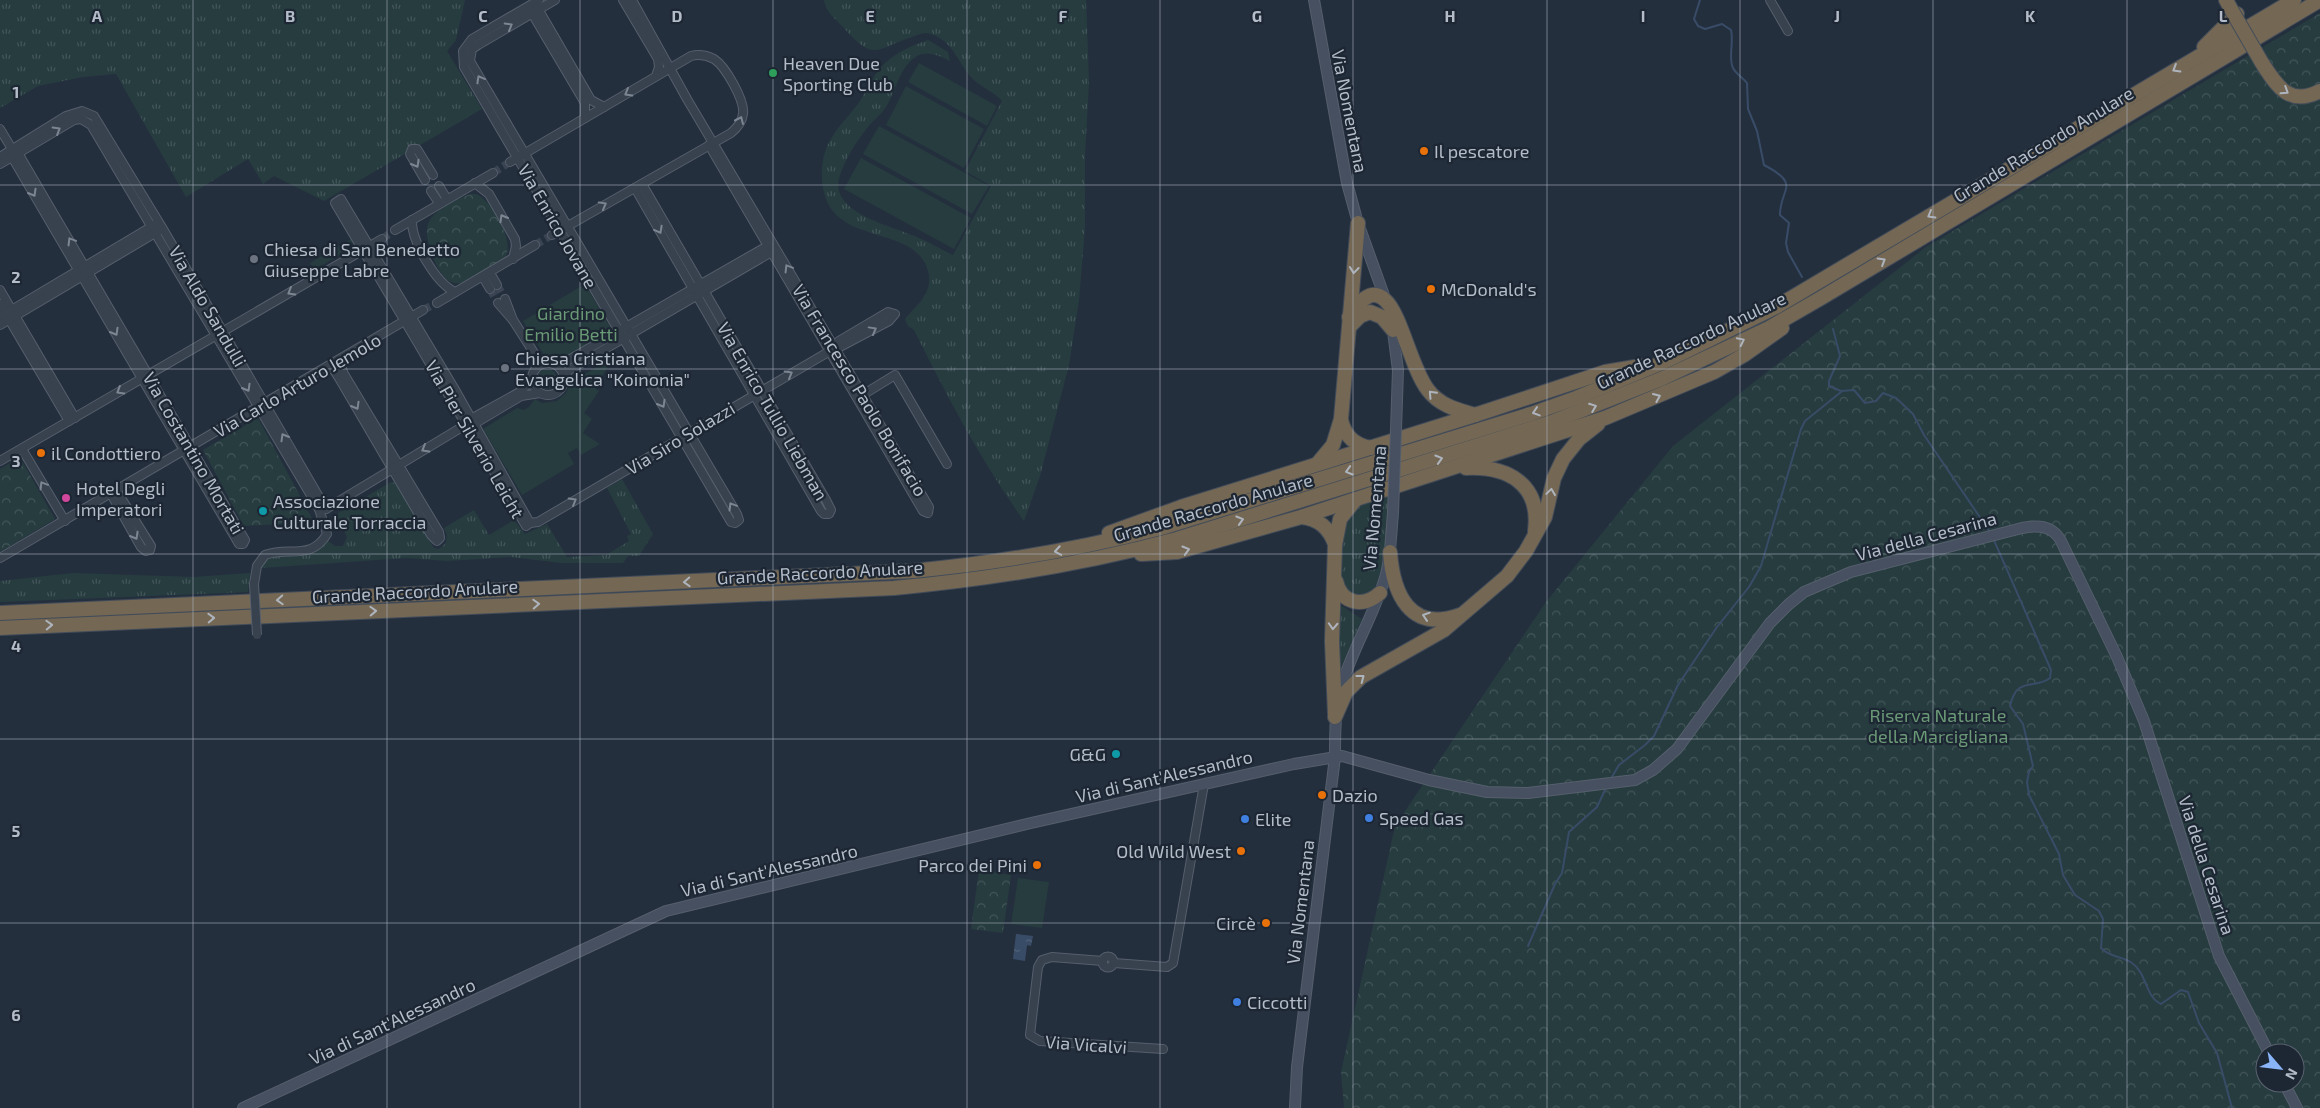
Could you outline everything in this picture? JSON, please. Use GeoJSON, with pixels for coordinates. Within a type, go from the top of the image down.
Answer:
{"type":"FeatureCollection","features":[{"type":"Feature","properties":{"kind":"highway","name":"Grande Raccordo Anulare"},"geometry":{"type":"LineString","coordinates":[[0,613],[862,575],[966,566],[1077,548],[1179,522],[1414,451],[1576,398],[1664,362],[1776,307],[2294,0]]}},
{"type":"Feature","properties":{"kind":"highway","name":"Grande Raccordo Anulare"},"geometry":{"type":"LineString","coordinates":[[0,628],[894,588],[1021,573],[1120,554],[1303,500],[1562,419],[1661,380],[1769,328],[2320,0]]}},
{"type":"Feature","properties":{"kind":"highway"},"geometry":{"type":"LineString","coordinates":[[2193,59],[2232,8],[2262,63],[2279,88],[2289,94],[2302,97],[2320,92]]}},
{"type":"Feature","properties":{"kind":"highway"},"geometry":{"type":"LineString","coordinates":[[1316,465],[1333,445],[1341,419],[1358,224]]}},
{"type":"Feature","properties":{"kind":"highway"},"geometry":{"type":"LineString","coordinates":[[1349,317],[1366,297],[1375,295],[1386,300],[1393,312],[1417,370],[1428,390],[1447,406],[1475,415]]}},
{"type":"Feature","properties":{"kind":"highway"},"geometry":{"type":"LineString","coordinates":[[1120,554],[1177,552],[1301,517],[1605,418],[1731,362],[1777,332],[1821,298]]}},
{"type":"Feature","properties":{"kind":"highway"},"geometry":{"type":"LineString","coordinates":[[1348,332],[1357,318],[1369,312],[1382,317],[1393,330]]}},
{"type":"Feature","properties":{"kind":"highway"},"geometry":{"type":"LineString","coordinates":[[1077,548],[1115,531],[1181,507],[1475,415],[1605,372],[1664,362]]}},
{"type":"Feature","properties":{"kind":"highway"},"geometry":{"type":"LineString","coordinates":[[1335,717],[1346,692],[1361,677],[1425,643],[1472,608],[1507,576],[1534,538],[1547,512],[1552,485],[1559,466],[1579,440],[1605,418]]}},
{"type":"Feature","properties":{"kind":"highway"},"geometry":{"type":"LineString","coordinates":[[1341,419],[1349,438],[1358,444],[1371,448]]}},
{"type":"Feature","properties":{"kind":"highway"},"geometry":{"type":"LineString","coordinates":[[1450,469],[1487,469],[1506,473],[1519,480],[1528,491],[1535,509],[1534,538]]}},
{"type":"Feature","properties":{"kind":"highway"},"geometry":{"type":"LineString","coordinates":[[1335,717],[1332,641],[1335,545],[1340,519],[1356,499]]}},
{"type":"Feature","properties":{"kind":"highway"},"geometry":{"type":"LineString","coordinates":[[1301,517],[1311,518],[1323,525],[1331,534],[1335,545]]}},
{"type":"Feature","properties":{"kind":"highway"},"geometry":{"type":"LineString","coordinates":[[1390,552],[1396,589],[1405,604],[1413,611],[1439,620],[1455,617],[1472,608]]}},
{"type":"Feature","properties":{"kind":"highway"},"geometry":{"type":"LineString","coordinates":[[1335,578],[1339,591],[1354,602],[1370,600],[1380,593]]}},
{"type":"Feature","properties":{"kind":"street"},"geometry":{"type":"LineString","coordinates":[[534,6],[555,0]]}},
{"type":"Feature","properties":{"kind":"street"},"geometry":{"type":"LineString","coordinates":[[623,0],[658,59],[659,67],[656,76]]}},
{"type":"Feature","properties":{"kind":"street","name":"Via Francesco Paolo Bonifacio"},"geometry":{"type":"LineString","coordinates":[[632,0],[711,144],[772,248],[864,394],[930,508],[928,512],[923,511],[834,348]]}},
{"type":"Feature","properties":{"kind":"street","name":"Via Nomentana"},"geometry":{"type":"LineString","coordinates":[[1295,1108],[1298,1061],[1335,756],[1335,717],[1343,681],[1380,593],[1390,552],[1398,370],[1393,330],[1386,300],[1358,224],[1344,168],[1314,0]]}},
{"type":"Feature","properties":{"kind":"street"},"geometry":{"type":"LineString","coordinates":[[1770,0],[1788,31]]}},
{"type":"Feature","properties":{"kind":"street"},"geometry":{"type":"LineString","coordinates":[[534,6],[591,100],[604,107]]}},
{"type":"Feature","properties":{"kind":"street"},"geometry":{"type":"LineString","coordinates":[[534,6],[585,103],[585,118]]}},
{"type":"Feature","properties":{"kind":"street","name":"Via Enrico Jovane"},"geometry":{"type":"LineString","coordinates":[[534,6],[472,39],[466,52],[493,108],[685,436],[731,522],[737,522],[737,514],[685,436]]}},
{"type":"Feature","properties":{"kind":"street"},"geometry":{"type":"LineString","coordinates":[[510,162],[691,56],[705,55],[720,64],[734,88],[743,107],[742,120],[734,131],[552,235]]}},
{"type":"Feature","properties":{"kind":"street","name":"Via Aldo Sandulli"},"geometry":{"type":"LineString","coordinates":[[14,153],[66,116],[82,111],[94,116],[157,228],[323,509],[327,534],[319,546],[308,550],[264,555],[257,566],[254,584],[256,635]]}},
{"type":"Feature","properties":{"kind":"street","name":"Via Aldo Sandulli"},"geometry":{"type":"LineString","coordinates":[[14,153],[74,120],[88,121],[157,228]]}},
{"type":"Feature","properties":{"kind":"street","name":"Via Costantino Mortati"},"geometry":{"type":"LineString","coordinates":[[0,129],[188,448],[245,540],[243,544],[239,544],[188,448]]}},
{"type":"Feature","properties":{"kind":"street"},"geometry":{"type":"LineString","coordinates":[[425,180],[410,154],[412,150],[417,149],[433,175]]}},
{"type":"Feature","properties":{"kind":"street"},"geometry":{"type":"LineString","coordinates":[[0,157],[14,153]]}},
{"type":"Feature","properties":{"kind":"street"},"geometry":{"type":"LineString","coordinates":[[0,164],[14,153]]}},
{"type":"Feature","properties":{"kind":"street"},"geometry":{"type":"LineString","coordinates":[[395,230],[493,173]]}},
{"type":"Feature","properties":{"kind":"street"},"geometry":{"type":"LineString","coordinates":[[475,183],[489,194],[515,239],[516,246],[512,259]]}},
{"type":"Feature","properties":{"kind":"street"},"geometry":{"type":"LineString","coordinates":[[440,186],[447,199]]}},
{"type":"Feature","properties":{"kind":"street","name":"Via Enrico Tullio Liebman"},"geometry":{"type":"LineString","coordinates":[[638,186],[758,392],[826,500],[831,510],[829,514],[824,514],[821,511],[758,392]]}},
{"type":"Feature","properties":{"kind":"street"},"geometry":{"type":"LineString","coordinates":[[432,190],[439,203]]}},
{"type":"Feature","properties":{"kind":"street","name":"Via Pier Silverio Leicht"},"geometry":{"type":"LineString","coordinates":[[366,248],[341,199],[335,203],[366,248],[471,423],[526,526],[530,524]]}},
{"type":"Feature","properties":{"kind":"street"},"geometry":{"type":"LineString","coordinates":[[412,220],[414,237],[439,280],[455,292]]}},
{"type":"Feature","properties":{"kind":"street"},"geometry":{"type":"LineString","coordinates":[[0,325],[8,315],[157,228]]}},
{"type":"Feature","properties":{"kind":"street"},"geometry":{"type":"LineString","coordinates":[[2,458],[22,449],[382,239]]}},
{"type":"Feature","properties":{"kind":"street"},"geometry":{"type":"LineString","coordinates":[[437,303],[535,245]]}},
{"type":"Feature","properties":{"kind":"street"},"geometry":{"type":"LineString","coordinates":[[323,509],[521,396],[540,393],[554,394],[562,387],[564,378],[569,370],[625,333],[698,289],[772,248]]}},
{"type":"Feature","properties":{"kind":"street"},"geometry":{"type":"LineString","coordinates":[[483,277],[494,287],[490,273]]}},
{"type":"Feature","properties":{"kind":"street"},"geometry":{"type":"LineString","coordinates":[[0,290],[8,315]]}},
{"type":"Feature","properties":{"kind":"street"},"geometry":{"type":"LineString","coordinates":[[501,301],[541,364]]}},
{"type":"Feature","properties":{"kind":"street"},"geometry":{"type":"LineString","coordinates":[[0,304],[72,419]]}},
{"type":"Feature","properties":{"kind":"street","name":"Via Carlo Arturo Jemolo"},"geometry":{"type":"LineString","coordinates":[[0,558],[261,405],[342,360],[423,310]]}},
{"type":"Feature","properties":{"kind":"street","name":"Via Siro Solazzi"},"geometry":{"type":"LineString","coordinates":[[530,524],[538,522],[834,348],[888,312],[894,314],[890,321],[834,348]]}},
{"type":"Feature","properties":{"kind":"street"},"geometry":{"type":"LineString","coordinates":[[558,366],[625,333]]}},
{"type":"Feature","properties":{"kind":"street"},"geometry":{"type":"LineString","coordinates":[[328,367],[334,370],[396,466],[439,532],[440,538],[436,540],[431,535],[396,466],[344,374],[341,366],[342,360]]}},
{"type":"Feature","properties":{"kind":"street"},"geometry":{"type":"LineString","coordinates":[[471,423],[522,390],[532,381],[534,371],[541,364],[550,363],[558,366],[564,378]]}},
{"type":"Feature","properties":{"kind":"street"},"geometry":{"type":"LineString","coordinates":[[864,394],[894,375],[947,464]]}},
{"type":"Feature","properties":{"kind":"street"},"geometry":{"type":"LineString","coordinates":[[532,381],[540,393]]}},
{"type":"Feature","properties":{"kind":"street"},"geometry":{"type":"LineString","coordinates":[[22,449],[65,521]]}},
{"type":"Feature","properties":{"kind":"street"},"geometry":{"type":"LineString","coordinates":[[114,492],[151,546],[150,550],[146,551],[141,547],[114,492]]}},
{"type":"Feature","properties":{"kind":"street","name":"Via della Cesarina"},"geometry":{"type":"LineString","coordinates":[[1335,756],[1342,756],[1429,780],[1487,792],[1528,793],[1635,780],[1649,773],[1677,749],[1770,623],[1804,592],[1851,572],[2022,528],[2041,526],[2051,529],[2060,539],[2075,566],[2134,695],[2219,956],[2264,1043]]}},
{"type":"Feature","properties":{"kind":"street","name":"Via di Sant'Alessandro"},"geometry":{"type":"LineString","coordinates":[[243,1108],[666,911],[1031,822],[1335,756]]}},
{"type":"Feature","properties":{"kind":"street","name":"Via Vicalvi"},"geometry":{"type":"LineString","coordinates":[[1163,1050],[1040,1041],[1030,1036],[1038,967],[1042,960],[1052,957],[1103,961],[1108,968],[1114,962],[1166,967],[1173,962],[1204,784]]}},
{"type":"Feature","properties":{"kind":"street"},"geometry":{"type":"LineString","coordinates":[[2290,1093],[2298,1108]]}},
{"type":"Feature","properties":{"kind":"green space"},"geometry":{"type":"Polygon","coordinates":[[[0,0],[465,0],[456,40],[447,51],[482,109],[324,201],[274,176],[263,184],[248,159],[186,197],[116,74],[83,77],[38,86],[0,108],[0,0]]]}},
{"type":"Feature","properties":{"kind":"green space"},"geometry":{"type":"Polygon","coordinates":[[[824,0],[1086,0],[1089,82],[1085,156],[1085,228],[1079,300],[1069,365],[1040,476],[1024,521],[979,452],[914,330],[908,326],[905,319],[923,298],[929,286],[928,271],[922,258],[912,249],[899,242],[856,227],[843,220],[832,210],[827,202],[822,184],[823,163],[828,145],[838,128],[860,101],[874,76],[895,55],[928,40],[948,52],[950,61],[934,54],[921,54],[906,66],[886,107],[870,124],[853,149],[843,167],[838,184],[839,191],[844,200],[851,208],[862,215],[910,234],[953,255],[991,186],[965,171],[1002,101],[974,80],[949,46],[936,36],[923,33],[882,49],[869,49],[854,38],[834,18],[824,0]]]}},
{"type":"Feature","properties":{"kind":"green space","name":"Riserva Naturale della Marcigliana"},"geometry":{"type":"Polygon","coordinates":[[[2320,13],[2320,1108],[1344,1108],[1341,1072],[1395,826],[1546,602],[1673,446],[1926,247],[2320,13]]]}},
{"type":"Feature","properties":{"kind":"green space"},"geometry":{"type":"Polygon","coordinates":[[[919,63],[997,106],[987,126],[908,82],[919,63]]]}},
{"type":"Feature","properties":{"kind":"green space"},"geometry":{"type":"Polygon","coordinates":[[[906,86],[984,129],[964,168],[886,125],[906,86]]]}},
{"type":"Feature","properties":{"kind":"green space"},"geometry":{"type":"Polygon","coordinates":[[[879,126],[989,186],[972,214],[863,154],[879,126]]]}},
{"type":"Feature","properties":{"kind":"green space"},"geometry":{"type":"Polygon","coordinates":[[[861,158],[971,218],[954,249],[844,189],[861,158]]]}},
{"type":"Feature","properties":{"kind":"green space"},"geometry":{"type":"Polygon","coordinates":[[[469,194],[476,194],[495,212],[505,232],[508,250],[505,257],[492,267],[468,281],[454,283],[444,277],[432,255],[427,237],[428,224],[435,214],[444,207],[469,194]]]}},
{"type":"Feature","properties":{"kind":"green space"},"geometry":{"type":"Polygon","coordinates":[[[351,239],[350,249],[314,270],[310,263],[351,239]]]}},
{"type":"Feature","properties":{"kind":"green space","name":"Giardino Emilio Betti"},"geometry":{"type":"Polygon","coordinates":[[[585,284],[612,330],[563,360],[544,355],[523,321],[585,284]]]}},
{"type":"Feature","properties":{"kind":"green space"},"geometry":{"type":"Polygon","coordinates":[[[613,358],[595,388],[599,391],[584,413],[592,419],[583,433],[600,444],[581,455],[577,448],[568,453],[574,464],[522,495],[483,429],[517,408],[524,410],[535,399],[542,403],[557,401],[566,393],[571,382],[613,358]]]}},
{"type":"Feature","properties":{"kind":"green space"},"geometry":{"type":"Polygon","coordinates":[[[547,369],[554,372],[557,379],[554,386],[547,389],[540,386],[537,379],[540,372],[547,369]]]}},
{"type":"Feature","properties":{"kind":"green space"},"geometry":{"type":"Polygon","coordinates":[[[258,418],[314,522],[244,526],[203,450],[258,418]]]}},
{"type":"Feature","properties":{"kind":"green space"},"geometry":{"type":"Polygon","coordinates":[[[17,459],[23,463],[55,519],[0,552],[0,469],[17,459]]]}},
{"type":"Feature","properties":{"kind":"green space"},"geometry":{"type":"Polygon","coordinates":[[[622,479],[653,534],[639,556],[628,556],[623,563],[562,563],[511,557],[447,561],[406,558],[261,568],[266,559],[317,551],[328,541],[335,546],[343,546],[347,537],[337,517],[338,513],[391,482],[395,483],[434,548],[439,549],[446,543],[447,535],[444,528],[474,510],[489,535],[514,520],[525,534],[547,524],[567,557],[606,555],[629,541],[627,536],[631,534],[607,488],[622,479]]]}},
{"type":"Feature","properties":{"kind":"green space"},"geometry":{"type":"Polygon","coordinates":[[[1389,495],[1387,533],[1383,559],[1376,584],[1371,595],[1353,597],[1342,584],[1340,571],[1343,526],[1359,504],[1389,495]]]}},
{"type":"Feature","properties":{"kind":"green space"},"geometry":{"type":"Polygon","coordinates":[[[73,573],[194,577],[250,573],[248,592],[0,602],[0,581],[73,573]]]}},
{"type":"Feature","properties":{"kind":"green space"},"geometry":{"type":"Polygon","coordinates":[[[1337,603],[1362,619],[1339,672],[1337,603]]]}},
{"type":"Feature","properties":{"kind":"green space"},"geometry":{"type":"Polygon","coordinates":[[[979,870],[1011,875],[1003,933],[971,929],[979,870]]]}},
{"type":"Feature","properties":{"kind":"green space"},"geometry":{"type":"Polygon","coordinates":[[[1018,878],[1049,882],[1042,928],[1011,924],[1018,878]]]}},
{"type":"Feature","properties":{"kind":"water"},"geometry":{"type":"Polygon","coordinates":[[[1016,934],[1033,936],[1031,946],[1027,945],[1025,961],[1013,959],[1016,934]]]}},
{"type":"Feature","properties":{"kind":"waterway"},"geometry":{"type":"LineString","coordinates":[[1700,0],[1694,19],[1698,26],[1705,29],[1722,24],[1731,30],[1732,64],[1736,72],[1747,83],[1748,109],[1757,131],[1764,165],[1783,177],[1786,182],[1780,215],[1789,223],[1786,243],[1788,252],[1802,277]]}},
{"type":"Feature","properties":{"kind":"waterway"},"geometry":{"type":"LineString","coordinates":[[1833,329],[1840,356],[1829,381],[1829,386],[1841,391],[1854,390],[1865,403],[1876,401],[1883,393],[1896,398],[1913,414],[1924,435],[1990,532]]}},
{"type":"Feature","properties":{"kind":"waterway"},"geometry":{"type":"LineString","coordinates":[[1610,780],[1619,765],[1654,736],[1678,685],[1717,627],[1749,587],[1761,566],[1801,429],[1805,421],[1841,392]]}},
{"type":"Feature","properties":{"kind":"waterway"},"geometry":{"type":"LineString","coordinates":[[1993,538],[2051,670],[2050,678],[2017,690],[2010,706],[2023,724],[2033,766],[2029,772],[2027,782],[2029,795],[2059,854],[2063,875],[2075,895],[2099,911],[2103,919],[2101,948],[2109,954],[2128,961],[2137,967],[2152,996],[2161,1004],[2181,990],[2188,992],[2199,1023],[2217,1053],[2232,1108]]}},
{"type":"Feature","properties":{"kind":"waterway"},"geometry":{"type":"LineString","coordinates":[[1528,946],[1555,884],[1562,873],[1569,832],[1597,807],[1606,788]]}},
{"type":"Feature","properties":{"kind":"tunnel"},"geometry":{"type":"LineString","coordinates":[[493,173],[510,162]]}},
{"type":"Feature","properties":{"kind":"tunnel"},"geometry":{"type":"LineString","coordinates":[[382,239],[395,230]]}},
{"type":"Feature","properties":{"kind":"tunnel"},"geometry":{"type":"LineString","coordinates":[[535,245],[552,235]]}},
{"type":"Feature","properties":{"kind":"tunnel"},"geometry":{"type":"LineString","coordinates":[[497,285],[505,299]]}},
{"type":"Feature","properties":{"kind":"tunnel"},"geometry":{"type":"LineString","coordinates":[[490,289],[498,303]]}},
{"type":"Feature","properties":{"kind":"tunnel"},"geometry":{"type":"LineString","coordinates":[[423,310],[437,303]]}},
{"type":"Feature","properties":{"kind":"place","name":"Heaven Due Sporting Club"},"geometry":{"type":"Point","coordinates":[773,73]}},
{"type":"Feature","properties":{"kind":"place","name":"Il pescatore"},"geometry":{"type":"Point","coordinates":[1424,151]}},
{"type":"Feature","properties":{"kind":"place","name":"Chiesa di San Benedetto Giuseppe Labre"},"geometry":{"type":"Point","coordinates":[254,259]}},
{"type":"Feature","properties":{"kind":"place","name":"McDonald's"},"geometry":{"type":"Point","coordinates":[1431,289]}},
{"type":"Feature","properties":{"kind":"place","name":"Chiesa Cristiana Evangelica \"Koinonia\""},"geometry":{"type":"Point","coordinates":[505,368]}},
{"type":"Feature","properties":{"kind":"place","name":"il Condottiero"},"geometry":{"type":"Point","coordinates":[41,453]}},
{"type":"Feature","properties":{"kind":"place","name":"Hotel Degli Imperatori"},"geometry":{"type":"Point","coordinates":[66,498]}},
{"type":"Feature","properties":{"kind":"place","name":"Associazione Culturale Torraccia"},"geometry":{"type":"Point","coordinates":[263,511]}},
{"type":"Feature","properties":{"kind":"place","name":"G&G"},"geometry":{"type":"Point","coordinates":[1116,754]}},
{"type":"Feature","properties":{"kind":"place","name":"Dazio"},"geometry":{"type":"Point","coordinates":[1322,795]}},
{"type":"Feature","properties":{"kind":"place","name":"Speed Gas"},"geometry":{"type":"Point","coordinates":[1369,818]}},
{"type":"Feature","properties":{"kind":"place","name":"Elite"},"geometry":{"type":"Point","coordinates":[1245,819]}},
{"type":"Feature","properties":{"kind":"place","name":"Old Wild West"},"geometry":{"type":"Point","coordinates":[1241,851]}},
{"type":"Feature","properties":{"kind":"place","name":"Parco dei Pini"},"geometry":{"type":"Point","coordinates":[1037,865]}},
{"type":"Feature","properties":{"kind":"place","name":"Circè"},"geometry":{"type":"Point","coordinates":[1266,923]}},
{"type":"Feature","properties":{"kind":"place","name":"Ciccotti"},"geometry":{"type":"Point","coordinates":[1237,1002]}}]}
